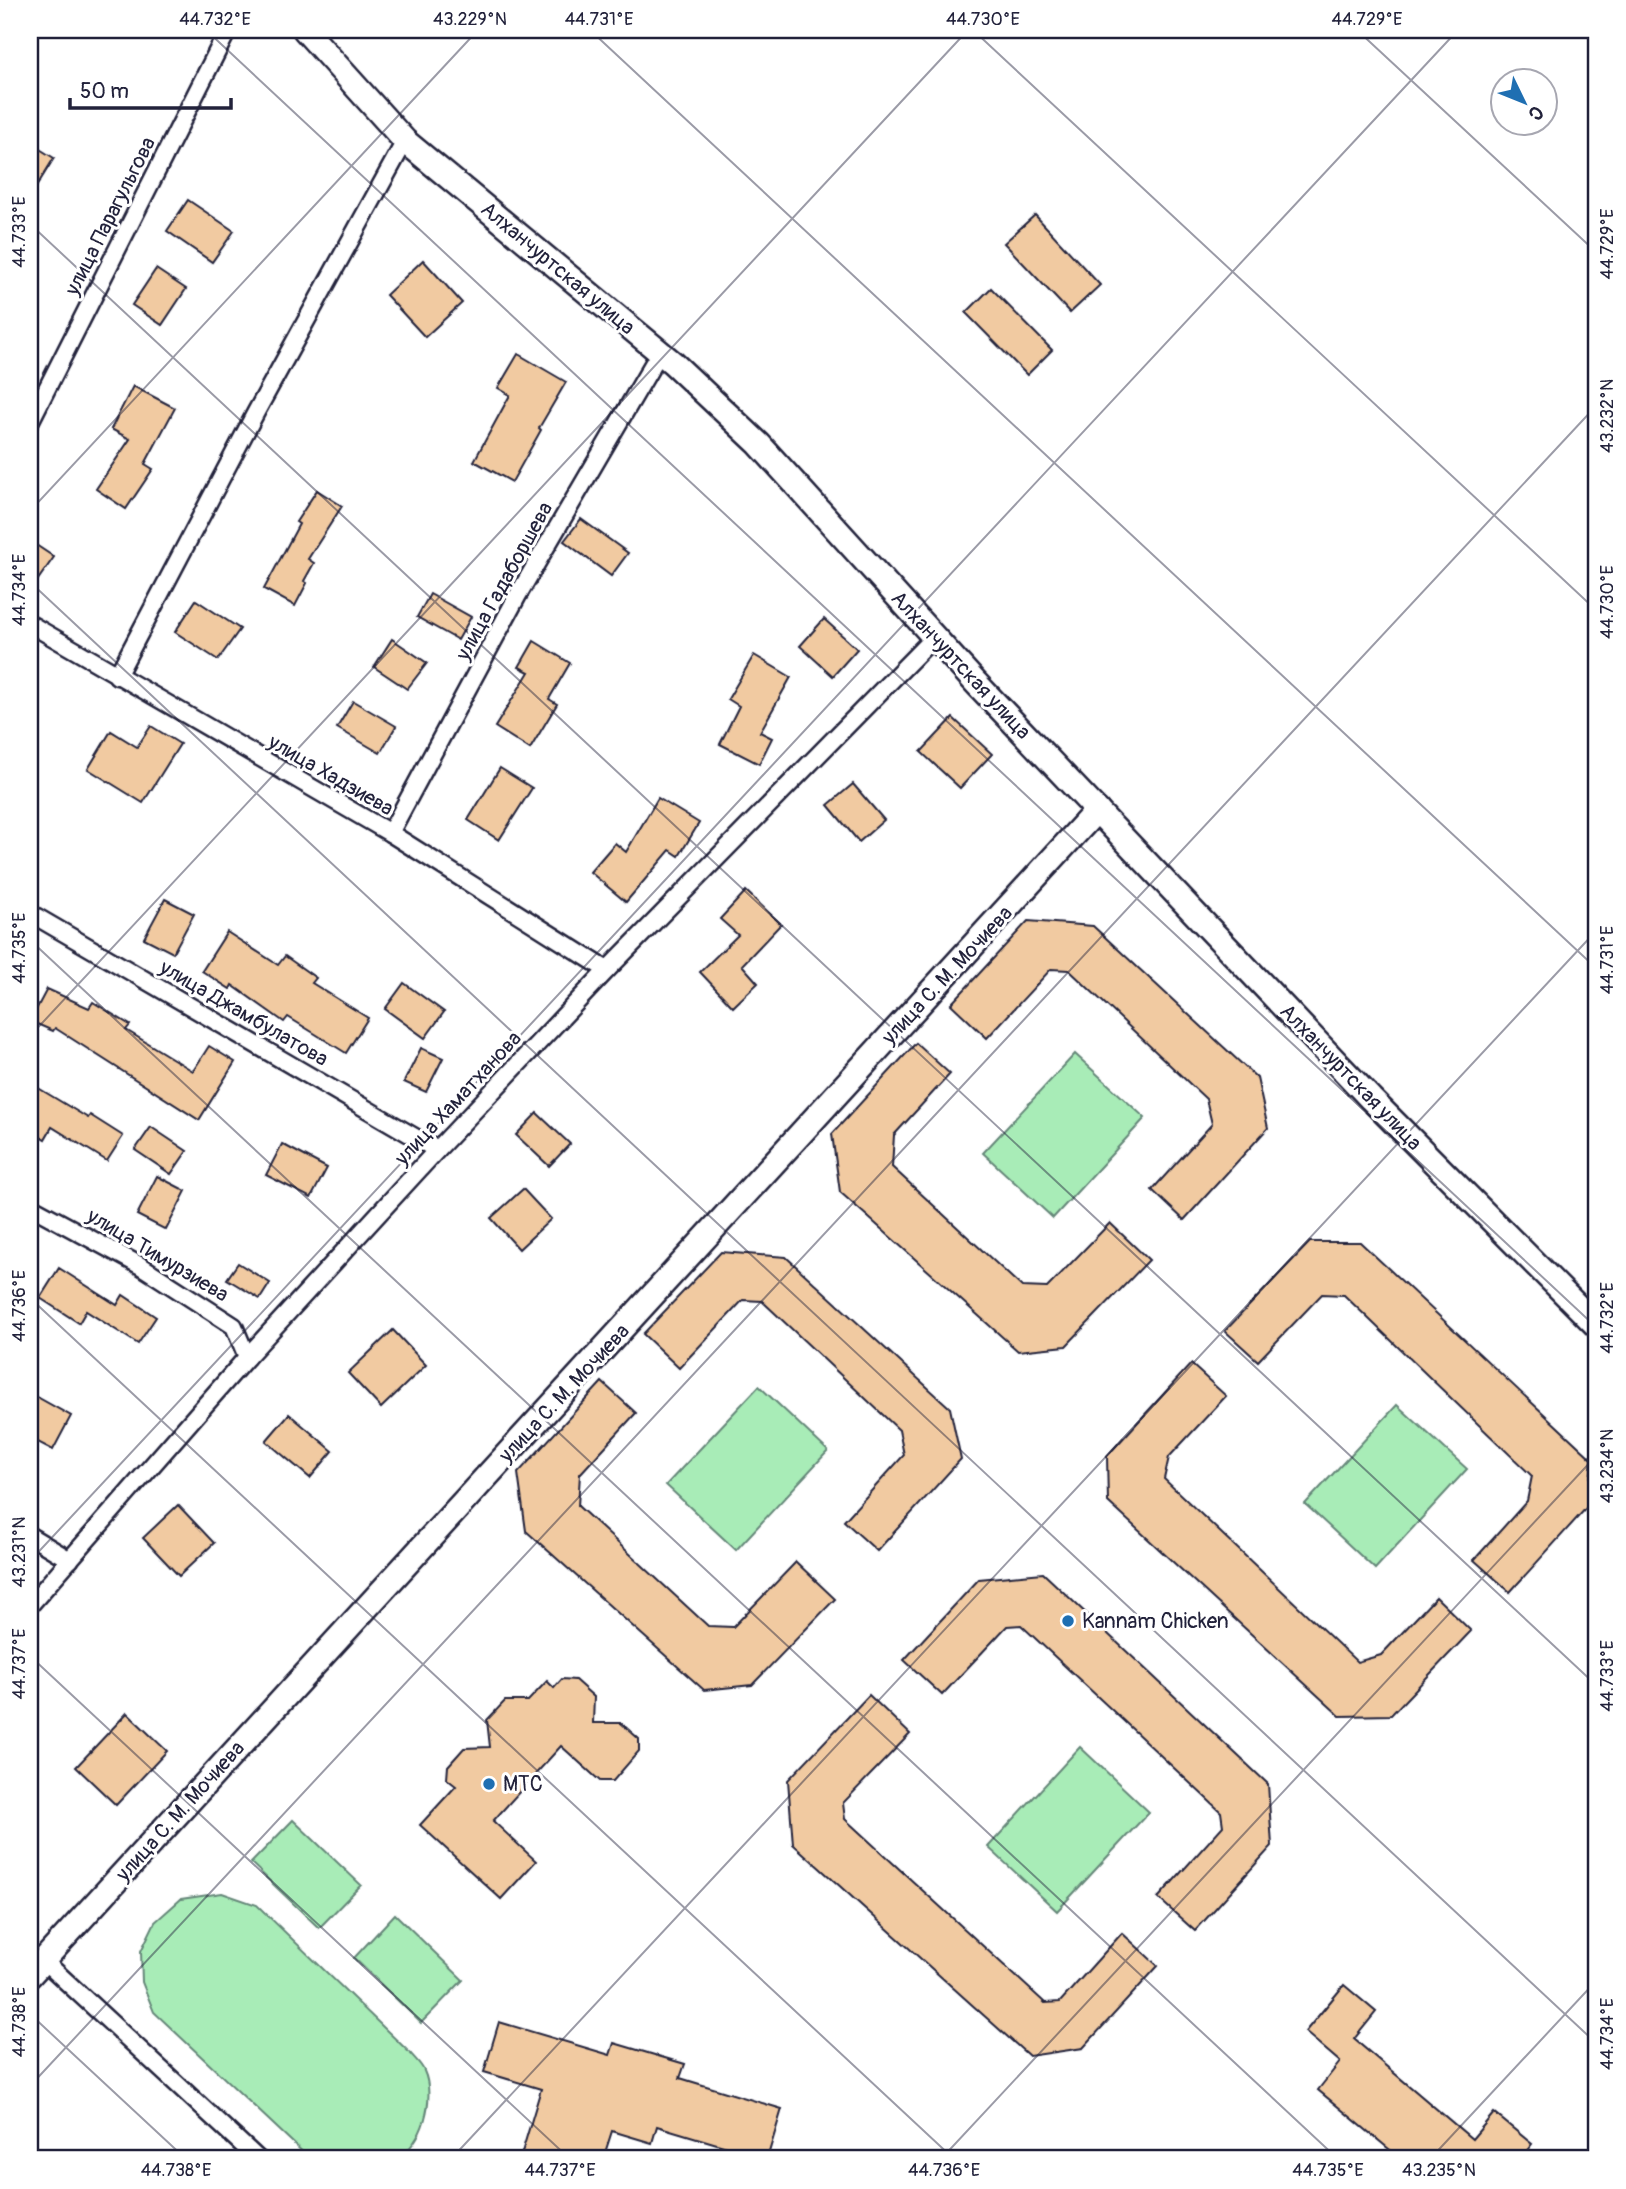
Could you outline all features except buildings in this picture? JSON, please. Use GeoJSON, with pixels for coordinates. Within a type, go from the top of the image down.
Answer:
{"type":"FeatureCollection","features":[{"type":"Feature","properties":{"kind":"street","name":"улица Парагульгова"},"geometry":{"type":"LineString","coordinates":[[30,422],[228,30]]}},
{"type":"Feature","properties":{"kind":"street","name":"Алханчуртская улица"},"geometry":{"type":"LineString","coordinates":[[306,30],[405,141],[660,352],[759,444],[934,637],[1371,1099],[1596,1325]]}},
{"type":"Feature","properties":{"kind":"street"},"geometry":{"type":"LineString","coordinates":[[117,676],[256,412],[405,141]]}},
{"type":"Feature","properties":{"kind":"street","name":"улица Гадаборшева"},"geometry":{"type":"LineString","coordinates":[[390,833],[518,595],[660,352]]}},
{"type":"Feature","properties":{"kind":"street","name":"улица Хадзиева"},"geometry":{"type":"LineString","coordinates":[[30,624],[390,833],[607,970]]}},
{"type":"Feature","properties":{"kind":"street","name":"улица Хаматханова"},"geometry":{"type":"LineString","coordinates":[[30,1605],[247,1357],[437,1150],[607,970],[934,637]]}},
{"type":"Feature","properties":{"kind":"street","name":"улица С. М. Мочиева"},"geometry":{"type":"LineString","coordinates":[[36,1968],[1097,810]]}},
{"type":"Feature","properties":{"kind":"street","name":"улица Джамбулатова"},"geometry":{"type":"LineString","coordinates":[[30,913],[437,1150]]}},
{"type":"Feature","properties":{"kind":"street","name":"улица Тимурзиева"},"geometry":{"type":"LineString","coordinates":[[30,1206],[141,1266],[234,1326],[247,1357]]}},
{"type":"Feature","properties":{"kind":"street"},"geometry":{"type":"LineString","coordinates":[[30,1536],[70,1560]]}},
{"type":"Feature","properties":{"kind":"street"},"geometry":{"type":"LineString","coordinates":[[36,1968],[258,2159]]}},
{"type":"Feature","properties":{"kind":"green space"},"geometry":{"type":"Polygon","coordinates":[[[1075,1054],[1145,1118],[1053,1218],[983,1153],[1075,1054]]]}},
{"type":"Feature","properties":{"kind":"green space"},"geometry":{"type":"Polygon","coordinates":[[[759,1386],[828,1451],[736,1550],[666,1485],[759,1386]]]}},
{"type":"Feature","properties":{"kind":"green space"},"geometry":{"type":"Polygon","coordinates":[[[1397,1405],[1467,1469],[1375,1569],[1305,1504],[1397,1405]]]}},
{"type":"Feature","properties":{"kind":"green space"},"geometry":{"type":"Polygon","coordinates":[[[1080,1747],[1149,1812],[1057,1911],[988,1847],[1080,1747]]]}},
{"type":"Feature","properties":{"kind":"green space"},"geometry":{"type":"Polygon","coordinates":[[[293,1820],[361,1885],[319,1928],[251,1863],[293,1820]]]}},
{"type":"Feature","properties":{"kind":"green space"},"geometry":{"type":"Polygon","coordinates":[[[222,1893],[257,1905],[422,2067],[427,2082],[428,2107],[420,2132],[405,2152],[396,2158],[381,2160],[309,2158],[154,2012],[142,1982],[141,1951],[155,1922],[181,1899],[222,1893]]]}},
{"type":"Feature","properties":{"kind":"green space"},"geometry":{"type":"Polygon","coordinates":[[[395,1914],[463,1980],[421,2023],[354,1958],[395,1914]]]}},
{"type":"Feature","properties":{"kind":"place","name":"Kannam Chicken"},"geometry":{"type":"Point","coordinates":[1068,1621]}},
{"type":"Feature","properties":{"kind":"place","name":"МТС"},"geometry":{"type":"Point","coordinates":[489,1784]}}]}
